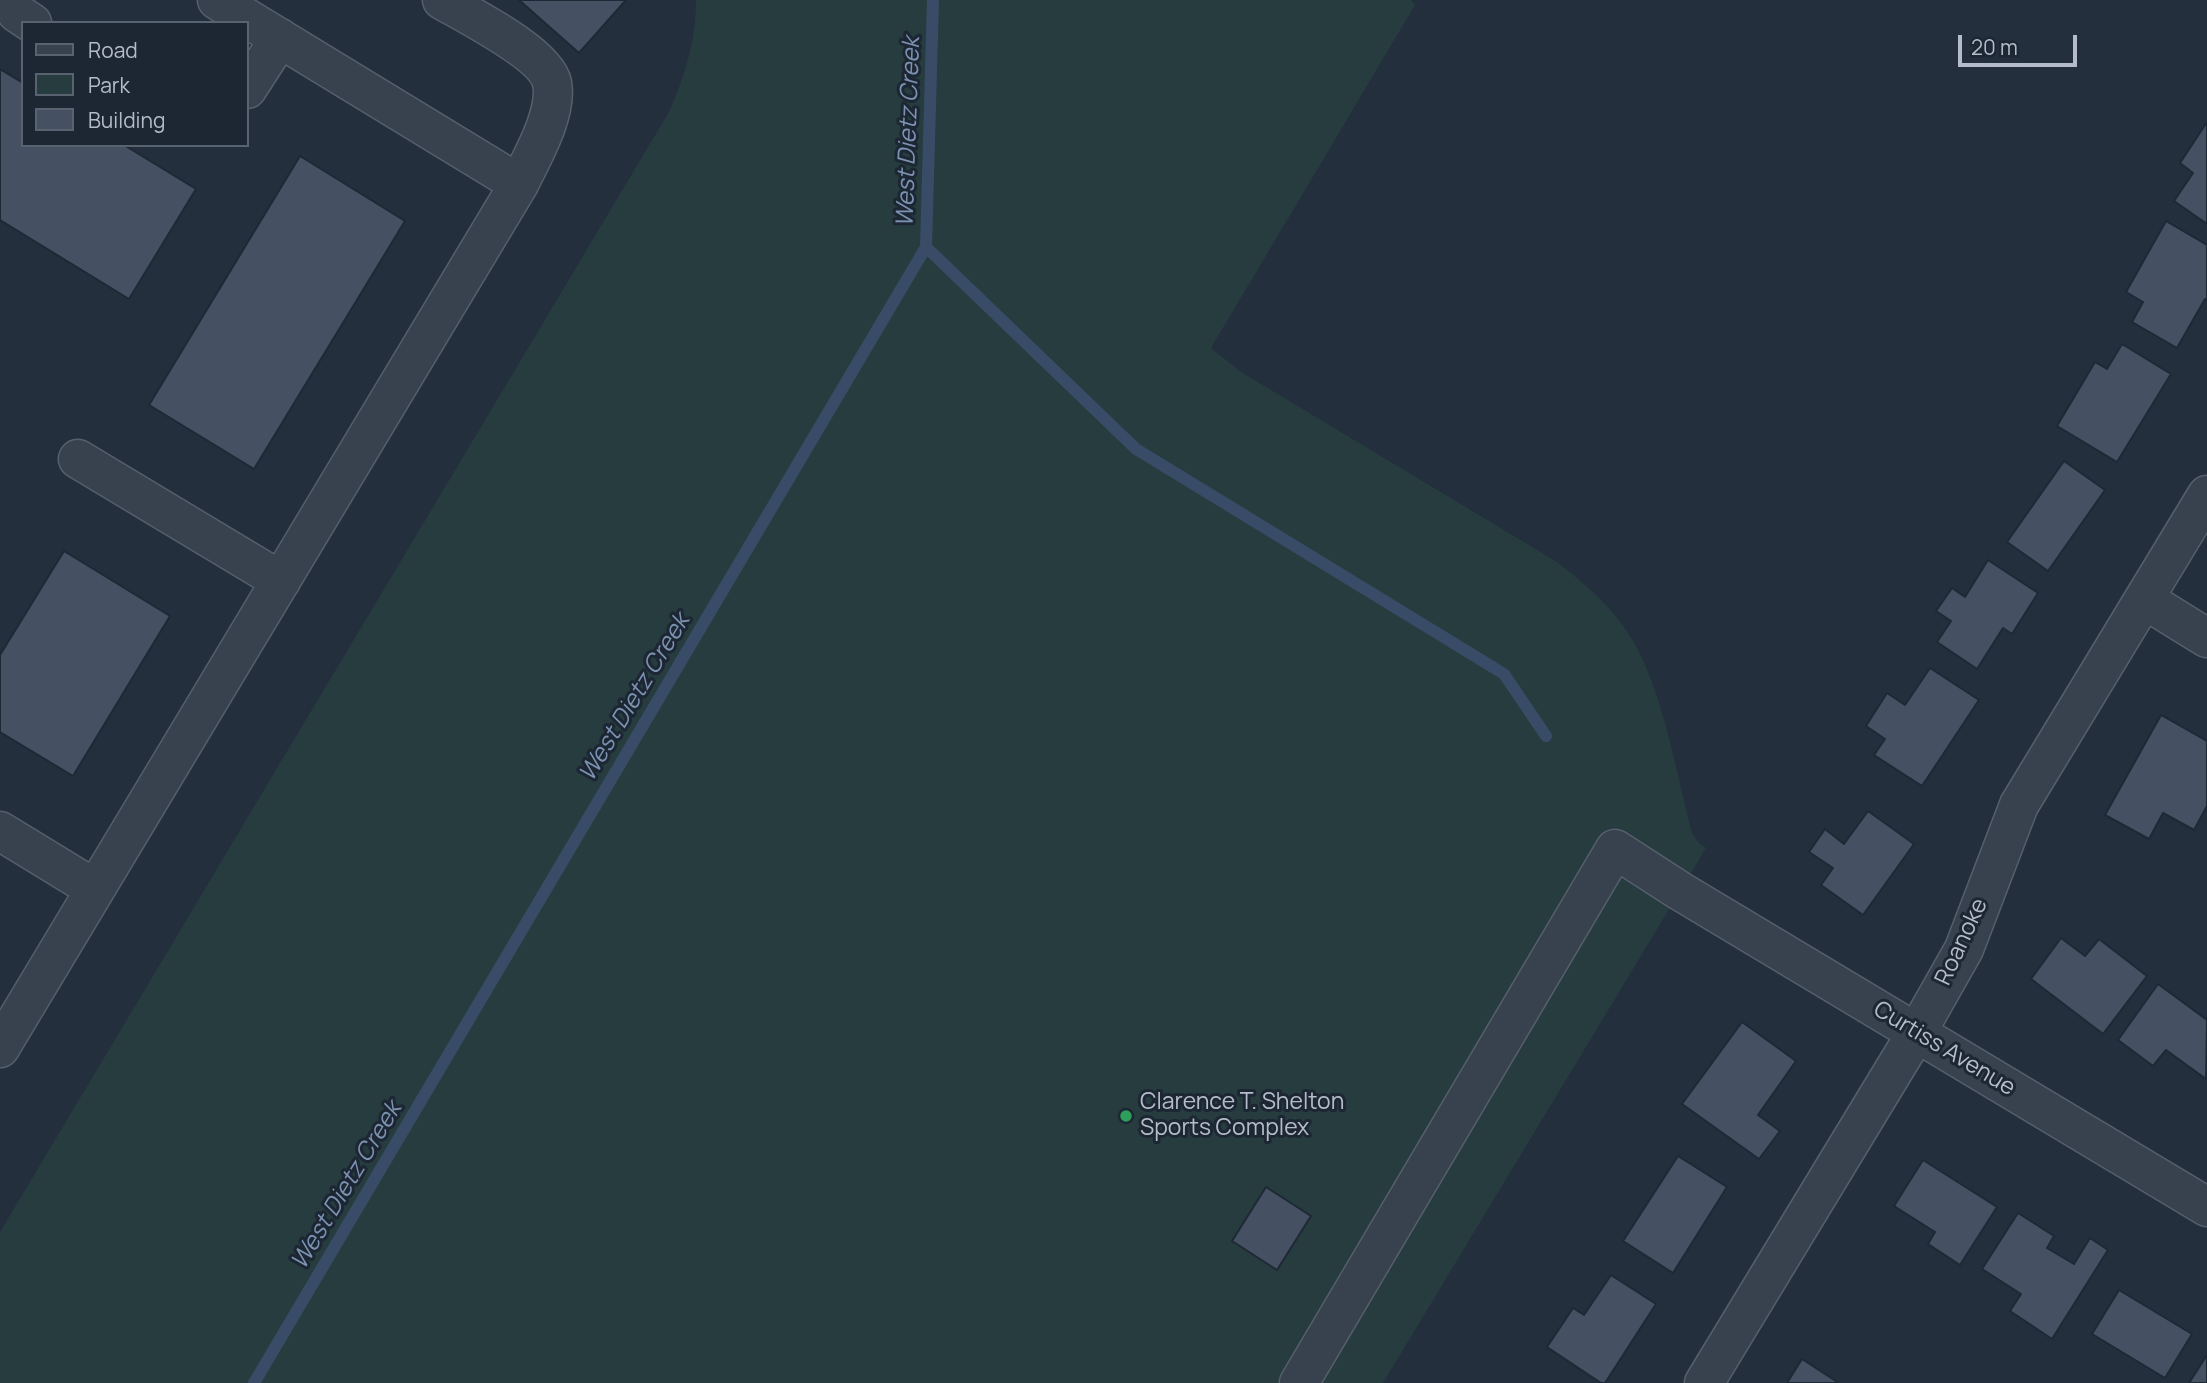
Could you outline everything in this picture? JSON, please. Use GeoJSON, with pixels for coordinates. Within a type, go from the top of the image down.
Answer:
{"type":"FeatureCollection","features":[{"type":"Feature","properties":{"kind":"street"},"geometry":{"type":"LineString","coordinates":[[7,0],[17,13],[29,21]]}},
{"type":"Feature","properties":{"kind":"street"},"geometry":{"type":"LineString","coordinates":[[217,0],[519,184]]}},
{"type":"Feature","properties":{"kind":"street"},"geometry":{"type":"LineString","coordinates":[[0,1048],[519,184],[542,138],[550,111],[552,82],[545,69],[526,50],[442,0]]}},
{"type":"Feature","properties":{"kind":"street"},"geometry":{"type":"LineString","coordinates":[[248,87],[280,38]]}},
{"type":"Feature","properties":{"kind":"street"},"geometry":{"type":"LineString","coordinates":[[78,459],[281,581]]}},
{"type":"Feature","properties":{"kind":"street","name":"Roanoke"},"geometry":{"type":"LineString","coordinates":[[1704,1383],[1917,1032],[1964,949],[2019,805],[2207,495]]}},
{"type":"Feature","properties":{"kind":"street"},"geometry":{"type":"LineString","coordinates":[[2144,600],[2207,638]]}},
{"type":"Feature","properties":{"kind":"street"},"geometry":{"type":"LineString","coordinates":[[0,831],[95,889]]}},
{"type":"Feature","properties":{"kind":"street","name":"Curtiss Avenue"},"geometry":{"type":"LineString","coordinates":[[1299,1383],[1615,849],[2207,1207]]}},
{"type":"Feature","properties":{"kind":"green space"},"geometry":{"type":"Polygon","coordinates":[[[696,0],[1411,0],[1415,5],[1211,348],[1241,372],[1557,562],[1602,600],[1629,635],[1646,668],[1669,738],[1692,833],[1706,848],[1383,1383],[0,1383],[0,1232],[669,112],[688,57],[696,0]]]}},
{"type":"Feature","properties":{"kind":"building"},"geometry":{"type":"Polygon","coordinates":[[[519,0],[626,0],[579,53],[519,0]]]}},
{"type":"Feature","properties":{"kind":"building"},"geometry":{"type":"Polygon","coordinates":[[[0,69],[21,82],[21,147],[127,147],[196,189],[129,299],[0,220],[0,69]]]}},
{"type":"Feature","properties":{"kind":"building"},"geometry":{"type":"Polygon","coordinates":[[[2207,122],[2207,224],[2174,201],[2193,173],[2180,163],[2207,122]]]}},
{"type":"Feature","properties":{"kind":"building"},"geometry":{"type":"Polygon","coordinates":[[[300,156],[405,221],[254,469],[149,405],[300,156]]]}},
{"type":"Feature","properties":{"kind":"building"},"geometry":{"type":"Polygon","coordinates":[[[2166,221],[2207,245],[2207,301],[2205,299],[2177,348],[2132,322],[2143,302],[2126,292],[2166,221]]]}},
{"type":"Feature","properties":{"kind":"building"},"geometry":{"type":"Polygon","coordinates":[[[2122,344],[2171,374],[2117,462],[2057,426],[2095,362],[2107,369],[2122,344]]]}},
{"type":"Feature","properties":{"kind":"building"},"geometry":{"type":"Polygon","coordinates":[[[2064,461],[2105,490],[2048,571],[2007,542],[2064,461]]]}},
{"type":"Feature","properties":{"kind":"building"},"geometry":{"type":"Polygon","coordinates":[[[64,551],[170,616],[73,776],[0,732],[0,655],[64,551]]]}},
{"type":"Feature","properties":{"kind":"building"},"geometry":{"type":"Polygon","coordinates":[[[1988,560],[2038,593],[2012,634],[2003,628],[1977,669],[1937,642],[1951,621],[1936,611],[1952,588],[1965,597],[1988,560]]]}},
{"type":"Feature","properties":{"kind":"building"},"geometry":{"type":"Polygon","coordinates":[[[1930,668],[1979,700],[1922,786],[1874,755],[1885,739],[1866,726],[1887,693],[1905,705],[1930,668]]]}},
{"type":"Feature","properties":{"kind":"building"},"geometry":{"type":"Polygon","coordinates":[[[2161,715],[2207,741],[2207,806],[2194,830],[2163,813],[2149,839],[2105,815],[2161,715]]]}},
{"type":"Feature","properties":{"kind":"building"},"geometry":{"type":"Polygon","coordinates":[[[1868,811],[1914,844],[1863,915],[1821,885],[1833,868],[1809,852],[1825,829],[1844,844],[1868,811]]]}},
{"type":"Feature","properties":{"kind":"building"},"geometry":{"type":"Polygon","coordinates":[[[2061,938],[2085,956],[2099,939],[2147,976],[2103,1034],[2031,979],[2061,938]]]}},
{"type":"Feature","properties":{"kind":"building"},"geometry":{"type":"Polygon","coordinates":[[[2158,984],[2207,1020],[2206,1079],[2166,1050],[2153,1066],[2118,1040],[2158,984]]]}},
{"type":"Feature","properties":{"kind":"building"},"geometry":{"type":"Polygon","coordinates":[[[1742,1022],[1796,1061],[1758,1115],[1780,1131],[1759,1159],[1682,1104],[1742,1022]]]}},
{"type":"Feature","properties":{"kind":"building"},"geometry":{"type":"Polygon","coordinates":[[[1678,1156],[1727,1187],[1673,1273],[1623,1241],[1678,1156]]]}},
{"type":"Feature","properties":{"kind":"building"},"geometry":{"type":"Polygon","coordinates":[[[1923,1160],[1997,1207],[1960,1265],[1928,1244],[1935,1232],[1894,1206],[1923,1160]]]}},
{"type":"Feature","properties":{"kind":"building"},"geometry":{"type":"Polygon","coordinates":[[[1266,1187],[1311,1216],[1277,1270],[1232,1241],[1266,1187]]]}},
{"type":"Feature","properties":{"kind":"building"},"geometry":{"type":"Polygon","coordinates":[[[2018,1213],[2054,1236],[2047,1248],[2074,1264],[2090,1238],[2108,1250],[2052,1339],[2010,1311],[2021,1294],[1982,1269],[2018,1213]]]}},
{"type":"Feature","properties":{"kind":"building"},"geometry":{"type":"Polygon","coordinates":[[[1611,1275],[1656,1304],[1605,1383],[1601,1383],[1547,1347],[1573,1308],[1584,1315],[1611,1275]]]}},
{"type":"Feature","properties":{"kind":"building"},"geometry":{"type":"Polygon","coordinates":[[[2119,1290],[2192,1334],[2165,1378],[2092,1334],[2119,1290]]]}},
{"type":"Feature","properties":{"kind":"building"},"geometry":{"type":"Polygon","coordinates":[[[2207,1355],[2207,1383],[2189,1383],[2207,1355]]]}},
{"type":"Feature","properties":{"kind":"building"},"geometry":{"type":"Polygon","coordinates":[[[1802,1359],[1839,1383],[1787,1383],[1802,1359]]]}},
{"type":"Feature","properties":{"kind":"waterway","name":"West Dietz Creek"},"geometry":{"type":"LineString","coordinates":[[254,1383],[926,247],[933,0]]}},
{"type":"Feature","properties":{"kind":"waterway"},"geometry":{"type":"LineString","coordinates":[[926,247],[1136,449],[1504,674],[1546,736]]}},
{"type":"Feature","properties":{"kind":"place","name":"Clarence T. Shelton Sports Complex"},"geometry":{"type":"Point","coordinates":[1126,1116]}}]}
